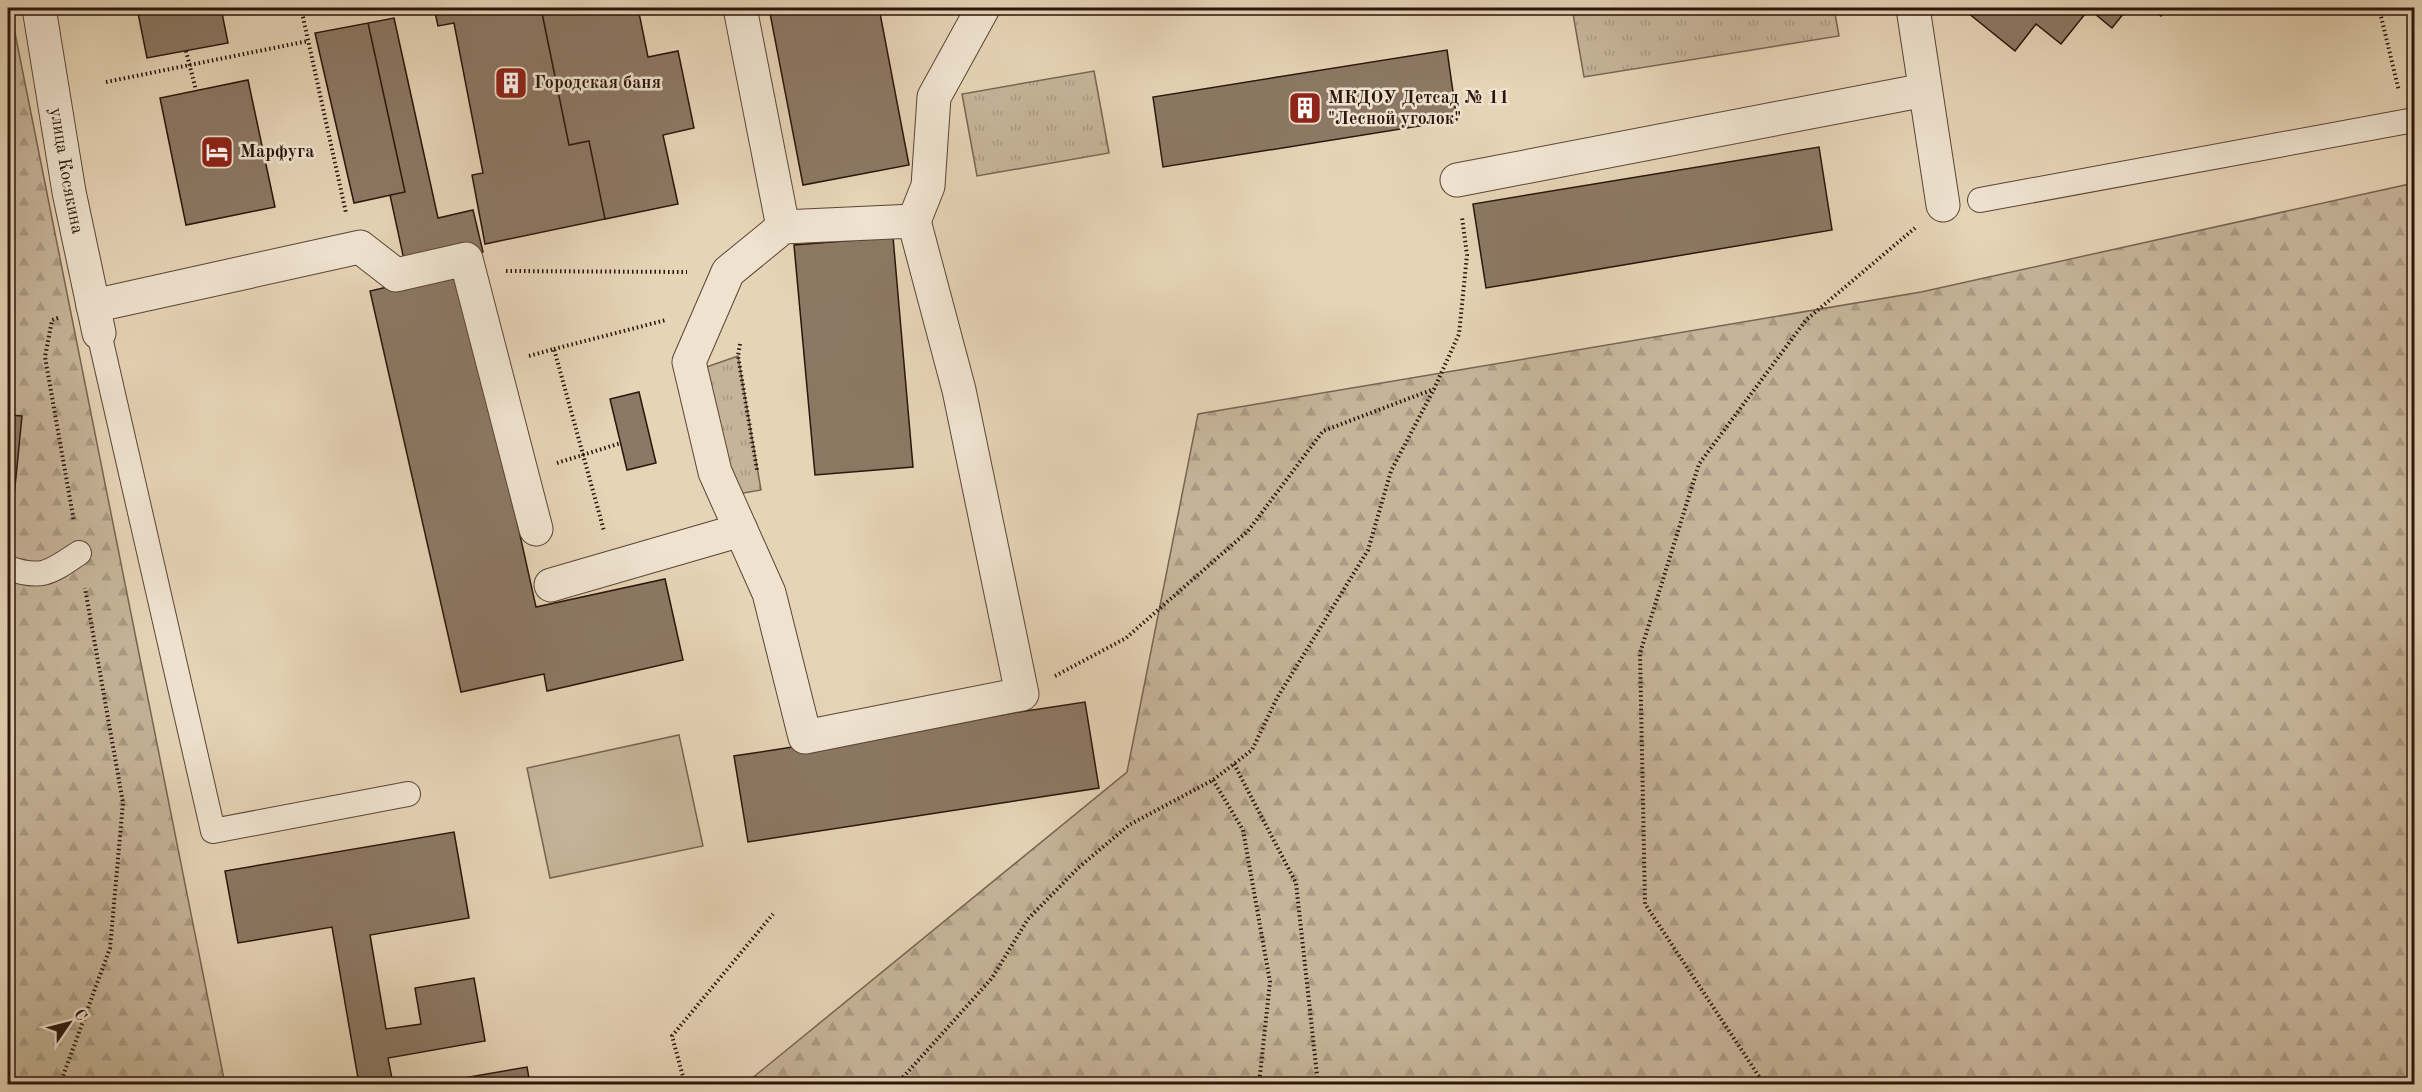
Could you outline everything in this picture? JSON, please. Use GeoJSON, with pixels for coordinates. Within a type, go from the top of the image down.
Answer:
{"type":"FeatureCollection","features":[{"type":"Feature","properties":{"kind":"street","name":"улица Косякина"},"geometry":{"type":"LineString","coordinates":[[39,8],[69,192],[96,319]]}},
{"type":"Feature","properties":{"kind":"street"},"geometry":{"type":"LineString","coordinates":[[740,8],[783,226]]}},
{"type":"Feature","properties":{"kind":"street"},"geometry":{"type":"LineString","coordinates":[[914,221],[783,226],[728,272],[689,362],[715,472],[769,592],[805,737],[1022,694],[960,390],[914,221],[928,186],[934,97],[983,8]]}},
{"type":"Feature","properties":{"kind":"street"},"geometry":{"type":"LineString","coordinates":[[1913,8],[1943,205]]}},
{"type":"Feature","properties":{"kind":"street"},"geometry":{"type":"LineString","coordinates":[[1457,180],[1925,90]]}},
{"type":"Feature","properties":{"kind":"street"},"geometry":{"type":"LineString","coordinates":[[96,319],[360,247],[396,275],[466,259],[536,529]]}},
{"type":"Feature","properties":{"kind":"street"},"geometry":{"type":"LineString","coordinates":[[551,585],[741,530]]}},
{"type":"Feature","properties":{"kind":"lane"},"geometry":{"type":"LineString","coordinates":[[1980,200],[2411,121]]}},
{"type":"Feature","properties":{"kind":"lane"},"geometry":{"type":"LineString","coordinates":[[96,319],[213,831],[408,794]]}},
{"type":"Feature","properties":{"kind":"lane"},"geometry":{"type":"LineString","coordinates":[[8,568],[23,574],[49,573],[79,553]]}},
{"type":"Feature","properties":{"kind":"path"},"geometry":{"type":"LineString","coordinates":[[301,8],[348,223],[360,247]]}},
{"type":"Feature","properties":{"kind":"path"},"geometry":{"type":"LineString","coordinates":[[2379,8],[2411,121]]}},
{"type":"Feature","properties":{"kind":"path"},"geometry":{"type":"LineString","coordinates":[[106,82],[308,40]]}},
{"type":"Feature","properties":{"kind":"path"},"geometry":{"type":"LineString","coordinates":[[186,51],[196,90]]}},
{"type":"Feature","properties":{"kind":"path"},"geometry":{"type":"LineString","coordinates":[[897,1084],[992,978],[1028,919],[1078,868],[1129,825],[1213,780],[1251,750],[1277,698],[1368,550],[1391,471],[1434,389],[1459,334],[1467,255],[1457,180]]}},
{"type":"Feature","properties":{"kind":"path"},"geometry":{"type":"LineString","coordinates":[[1764,1084],[1645,904],[1640,653],[1699,464],[1806,320],[1943,205]]}},
{"type":"Feature","properties":{"kind":"path"},"geometry":{"type":"LineString","coordinates":[[469,271],[728,272]]}},
{"type":"Feature","properties":{"kind":"path"},"geometry":{"type":"LineString","coordinates":[[522,358],[712,308]]}},
{"type":"Feature","properties":{"kind":"path"},"geometry":{"type":"LineString","coordinates":[[52,320],[45,357],[123,803],[110,948],[60,1084]]}},
{"type":"Feature","properties":{"kind":"path"},"geometry":{"type":"LineString","coordinates":[[742,334],[738,356],[759,478]]}},
{"type":"Feature","properties":{"kind":"path"},"geometry":{"type":"LineString","coordinates":[[554,349],[614,567]]}},
{"type":"Feature","properties":{"kind":"path"},"geometry":{"type":"LineString","coordinates":[[1022,694],[1126,638],[1248,531],[1323,431],[1434,389]]}},
{"type":"Feature","properties":{"kind":"path"},"geometry":{"type":"LineString","coordinates":[[552,464],[621,443]]}},
{"type":"Feature","properties":{"kind":"path"},"geometry":{"type":"LineString","coordinates":[[1234,764],[1296,883],[1318,1084]]}},
{"type":"Feature","properties":{"kind":"path"},"geometry":{"type":"LineString","coordinates":[[1213,780],[1243,830],[1270,982],[1258,1084]]}},
{"type":"Feature","properties":{"kind":"path"},"geometry":{"type":"LineString","coordinates":[[685,1084],[672,1036],[773,914]]}},
{"type":"Feature","properties":{"kind":"green space"},"geometry":{"type":"Polygon","coordinates":[[[8,8],[10,8],[225,1084],[8,1084],[8,8]]]}},
{"type":"Feature","properties":{"kind":"green space"},"geometry":{"type":"Polygon","coordinates":[[[1572,8],[1834,8],[1839,36],[1584,77],[1572,8]]]}},
{"type":"Feature","properties":{"kind":"green space"},"geometry":{"type":"Polygon","coordinates":[[[1094,71],[1109,153],[977,176],[962,94],[1094,71]]]}},
{"type":"Feature","properties":{"kind":"green space"},"geometry":{"type":"Polygon","coordinates":[[[2414,183],[2414,1084],[745,1084],[1127,772],[1198,414],[1921,292],[2414,183]]]}},
{"type":"Feature","properties":{"kind":"green space"},"geometry":{"type":"Polygon","coordinates":[[[738,356],[761,490],[733,495],[695,371],[738,356]]]}},
{"type":"Feature","properties":{"kind":"green space"},"geometry":{"type":"Polygon","coordinates":[[[679,735],[703,846],[550,878],[527,768],[679,735]]]}},
{"type":"Feature","properties":{"kind":"building"},"geometry":{"type":"Polygon","coordinates":[[[137,8],[221,8],[228,43],[147,58],[137,8]]]}},
{"type":"Feature","properties":{"kind":"building","name":"Городская баня"},"geometry":{"type":"Polygon","coordinates":[[[434,8],[541,8],[569,145],[589,141],[605,219],[485,244],[472,175],[483,173],[454,23],[438,26],[434,8]]]}},
{"type":"Feature","properties":{"kind":"building"},"geometry":{"type":"Polygon","coordinates":[[[541,8],[638,8],[648,57],[678,51],[694,128],[663,135],[678,204],[605,219],[589,141],[569,145],[541,8]]]}},
{"type":"Feature","properties":{"kind":"building"},"geometry":{"type":"Polygon","coordinates":[[[769,8],[879,8],[909,165],[803,185],[769,8]]]}},
{"type":"Feature","properties":{"kind":"building"},"geometry":{"type":"Polygon","coordinates":[[[1962,8],[2128,8],[2112,28],[2089,9],[2061,44],[2036,24],[2015,51],[1962,8]]]}},
{"type":"Feature","properties":{"kind":"building"},"geometry":{"type":"Polygon","coordinates":[[[2151,8],[2168,8],[2161,16],[2151,8]]]}},
{"type":"Feature","properties":{"kind":"building"},"geometry":{"type":"Polygon","coordinates":[[[394,18],[438,218],[473,210],[483,252],[406,269],[390,195],[405,192],[368,23],[394,18]]]}},
{"type":"Feature","properties":{"kind":"building"},"geometry":{"type":"Polygon","coordinates":[[[368,23],[405,192],[354,203],[315,33],[368,23]]]}},
{"type":"Feature","properties":{"kind":"building","name":"МКДОУ Детсад № 11 \"Лесной уголок\""},"geometry":{"type":"Polygon","coordinates":[[[1447,50],[1457,120],[1163,167],[1153,97],[1447,50]]]}},
{"type":"Feature","properties":{"kind":"building","name":"Марфуга"},"geometry":{"type":"Polygon","coordinates":[[[248,80],[275,207],[186,225],[160,98],[248,80]]]}},
{"type":"Feature","properties":{"kind":"building"},"geometry":{"type":"Polygon","coordinates":[[[1819,147],[1832,230],[1486,288],[1473,204],[1819,147]]]}},
{"type":"Feature","properties":{"kind":"building"},"geometry":{"type":"Polygon","coordinates":[[[893,237],[913,467],[815,475],[794,245],[893,237]]]}},
{"type":"Feature","properties":{"kind":"building"},"geometry":{"type":"Polygon","coordinates":[[[461,270],[536,607],[665,579],[683,660],[547,691],[544,674],[461,692],[370,291],[461,270]]]}},
{"type":"Feature","properties":{"kind":"building"},"geometry":{"type":"Polygon","coordinates":[[[639,392],[656,463],[627,470],[610,399],[639,392]]]}},
{"type":"Feature","properties":{"kind":"building"},"geometry":{"type":"Polygon","coordinates":[[[8,415],[22,416],[13,507],[8,507],[8,415]]]}},
{"type":"Feature","properties":{"kind":"building"},"geometry":{"type":"Polygon","coordinates":[[[1085,702],[1099,788],[748,842],[734,756],[1085,702]]]}},
{"type":"Feature","properties":{"kind":"building"},"geometry":{"type":"Polygon","coordinates":[[[454,832],[469,918],[370,935],[386,1029],[421,1024],[415,988],[474,978],[485,1041],[388,1058],[393,1084],[359,1084],[332,927],[238,943],[225,871],[454,832]]]}},
{"type":"Feature","properties":{"kind":"building"},"geometry":{"type":"Polygon","coordinates":[[[527,1067],[530,1084],[429,1084],[527,1067]]]}},
{"type":"Feature","properties":{"kind":"place","name":"Городская баня"},"geometry":{"type":"Point","coordinates":[511,83]}},
{"type":"Feature","properties":{"kind":"place","name":"МКДОУ Детсад № 11 \"Лесной уголок\""},"geometry":{"type":"Point","coordinates":[1305,108]}},
{"type":"Feature","properties":{"kind":"place","name":"Марфуга"},"geometry":{"type":"Point","coordinates":[217,152]}}]}
